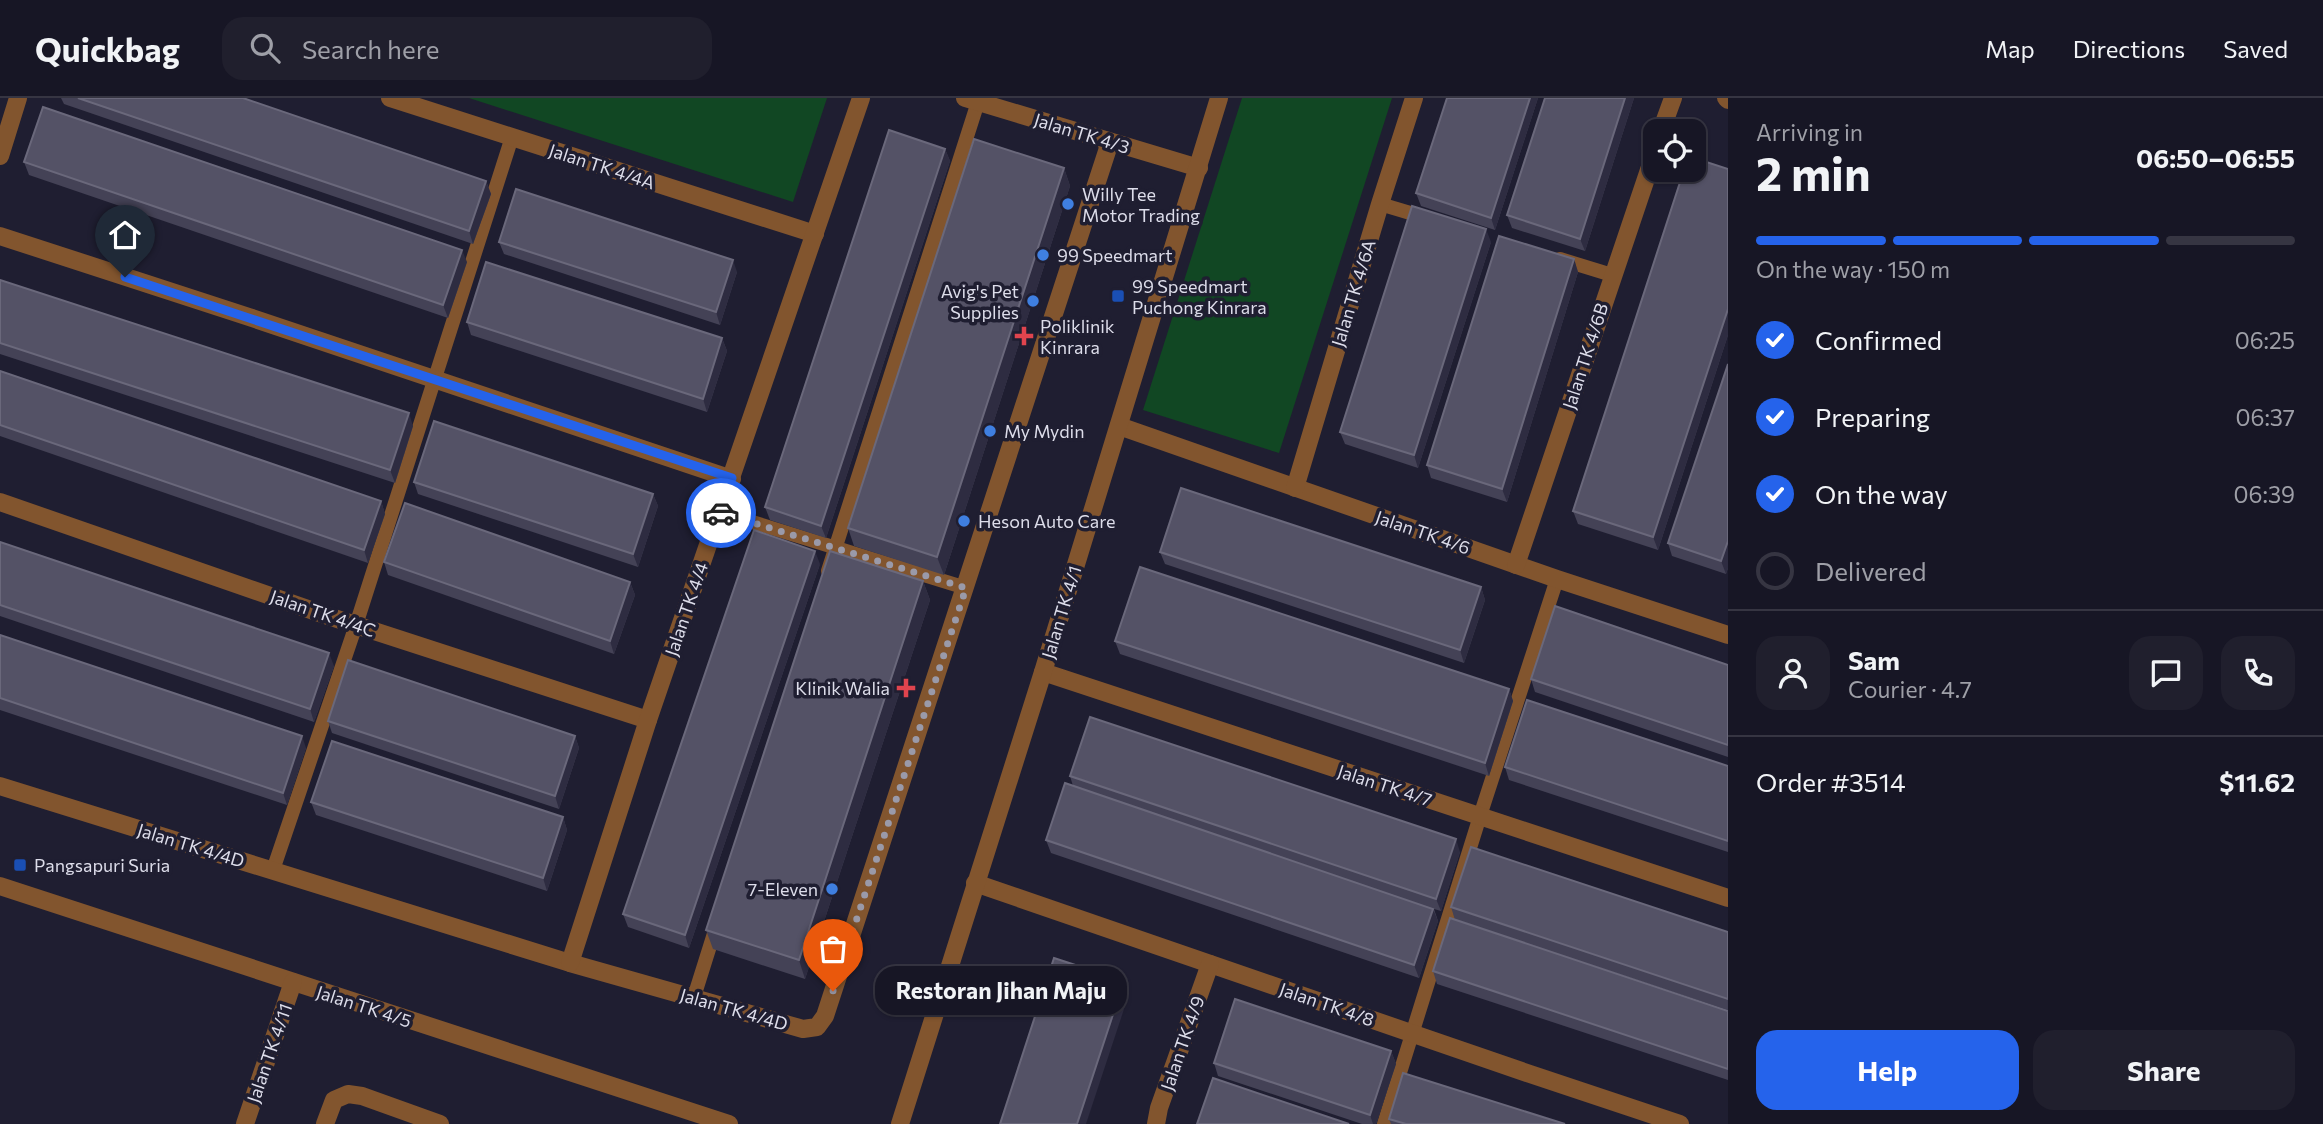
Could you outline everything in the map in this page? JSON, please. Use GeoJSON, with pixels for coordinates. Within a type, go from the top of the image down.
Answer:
{"type":"FeatureCollection","features":[{"type":"Feature","properties":{"kind":"street"},"geometry":{"type":"LineString","coordinates":[[0,156],[19,98]]}},
{"type":"Feature","properties":{"kind":"street","name":"Jalan TK 4/4A"},"geometry":{"type":"LineString","coordinates":[[390,98],[815,234]]}},
{"type":"Feature","properties":{"kind":"street","name":"Jalan TK 4/4"},"geometry":{"type":"LineString","coordinates":[[570,963],[648,720],[861,98]]}},
{"type":"Feature","properties":{"kind":"street","name":"Jalan TK 4/1"},"geometry":{"type":"LineString","coordinates":[[900,1124],[1043,672],[1219,98]]}},
{"type":"Feature","properties":{"kind":"street","name":"Jalan TK 4/6A"},"geometry":{"type":"LineString","coordinates":[[1295,488],[1414,98]]}},
{"type":"Feature","properties":{"kind":"street"},"geometry":{"type":"LineString","coordinates":[[1665,119],[1673,98]]}},
{"type":"Feature","properties":{"kind":"street","name":"Jalan TK 4/3"},"geometry":{"type":"LineString","coordinates":[[972,100],[1199,168]]}},
{"type":"Feature","properties":{"kind":"street","name":"Jalan TK 4/4D"},"geometry":{"type":"LineString","coordinates":[[0,786],[570,963],[803,1029],[817,1027],[825,1016],[1110,142]]}},
{"type":"Feature","properties":{"kind":"street","name":"Jalan TK 4/6B"},"geometry":{"type":"LineString","coordinates":[[1516,565],[1644,182]]}},
{"type":"Feature","properties":{"kind":"street"},"geometry":{"type":"LineString","coordinates":[[0,236],[732,478]]}},
{"type":"Feature","properties":{"kind":"street","name":"Jalan TK 4/6"},"geometry":{"type":"LineString","coordinates":[[1119,426],[1516,565],[1728,635]]}},
{"type":"Feature","properties":{"kind":"street","name":"Jalan TK 4/4C"},"geometry":{"type":"LineString","coordinates":[[0,502],[356,625],[648,720]]}},
{"type":"Feature","properties":{"kind":"street","name":"Jalan TK 4/7"},"geometry":{"type":"LineString","coordinates":[[1043,672],[1728,898]]}},
{"type":"Feature","properties":{"kind":"street","name":"Jalan TK 4/8"},"geometry":{"type":"LineString","coordinates":[[975,883],[1680,1124]]}},
{"type":"Feature","properties":{"kind":"street","name":"Jalan TK 4/5"},"geometry":{"type":"LineString","coordinates":[[0,886],[729,1124]]}},
{"type":"Feature","properties":{"kind":"street","name":"Jalan TK 4/9"},"geometry":{"type":"LineString","coordinates":[[1156,1124],[1159,1108],[1210,964]]}},
{"type":"Feature","properties":{"kind":"street","name":"Jalan TK 4/11"},"geometry":{"type":"LineString","coordinates":[[245,1124],[293,982]]}},
{"type":"Feature","properties":{"kind":"street"},"geometry":{"type":"LineString","coordinates":[[325,1124],[334,1100],[348,1094],[362,1096],[440,1124]]}},
{"type":"Feature","properties":{"kind":"lane"},"geometry":{"type":"LineString","coordinates":[[823,587],[972,100]]}},
{"type":"Feature","properties":{"kind":"lane"},"geometry":{"type":"LineString","coordinates":[[273,870],[356,625],[512,137]]}},
{"type":"Feature","properties":{"kind":"lane"},"geometry":{"type":"LineString","coordinates":[[1380,204],[1444,224]]}},
{"type":"Feature","properties":{"kind":"lane"},"geometry":{"type":"LineString","coordinates":[[1548,256],[1612,275]]}},
{"type":"Feature","properties":{"kind":"lane"},"geometry":{"type":"LineString","coordinates":[[720,512],[966,588]]}},
{"type":"Feature","properties":{"kind":"lane"},"geometry":{"type":"LineString","coordinates":[[1384,1124],[1557,579]]}},
{"type":"Feature","properties":{"kind":"lane"},"geometry":{"type":"LineString","coordinates":[[694,997],[719,918]]}},
{"type":"Feature","properties":{"kind":"green space"},"geometry":{"type":"Polygon","coordinates":[[[469,98],[827,98],[793,202],[469,98]]]}},
{"type":"Feature","properties":{"kind":"green space"},"geometry":{"type":"Polygon","coordinates":[[[1242,98],[1392,98],[1279,453],[1143,410],[1242,98]]]}},
{"type":"Feature","properties":{"kind":"building"},"geometry":{"type":"Polygon","coordinates":[[[78,98],[243,98],[486,181],[469,231],[78,98]]]}},
{"type":"Feature","properties":{"kind":"building"},"geometry":{"type":"Polygon","coordinates":[[[1447,98],[1530,98],[1491,218],[1416,193],[1447,98]]]}},
{"type":"Feature","properties":{"kind":"building"},"geometry":{"type":"Polygon","coordinates":[[[1545,98],[1625,98],[1580,239],[1507,215],[1545,98]]]}},
{"type":"Feature","properties":{"kind":"building"},"geometry":{"type":"Polygon","coordinates":[[[43,107],[462,250],[443,305],[24,162],[43,107]]]}},
{"type":"Feature","properties":{"kind":"building"},"geometry":{"type":"Polygon","coordinates":[[[889,130],[945,149],[821,526],[765,507],[889,130]]]}},
{"type":"Feature","properties":{"kind":"building"},"geometry":{"type":"Polygon","coordinates":[[[974,139],[1064,168],[937,557],[848,528],[974,139]]]}},
{"type":"Feature","properties":{"kind":"building"},"geometry":{"type":"Polygon","coordinates":[[[1706,162],[1728,169],[1728,309],[1653,537],[1573,511],[1680,182],[1706,182],[1706,162]]]}},
{"type":"Feature","properties":{"kind":"building"},"geometry":{"type":"Polygon","coordinates":[[[516,189],[733,260],[716,312],[499,242],[516,189]]]}},
{"type":"Feature","properties":{"kind":"building"},"geometry":{"type":"Polygon","coordinates":[[[1412,206],[1486,229],[1414,455],[1340,432],[1412,206]]]}},
{"type":"Feature","properties":{"kind":"building"},"geometry":{"type":"Polygon","coordinates":[[[1499,236],[1574,259],[1502,489],[1427,465],[1499,236]]]}},
{"type":"Feature","properties":{"kind":"building"},"geometry":{"type":"Polygon","coordinates":[[[486,262],[722,338],[703,399],[467,322],[486,262]]]}},
{"type":"Feature","properties":{"kind":"building"},"geometry":{"type":"Polygon","coordinates":[[[0,280],[409,413],[390,470],[0,343],[0,280]]]}},
{"type":"Feature","properties":{"kind":"building"},"geometry":{"type":"Polygon","coordinates":[[[1728,364],[1728,541],[1721,561],[1668,543],[1728,364]]]}},
{"type":"Feature","properties":{"kind":"building"},"geometry":{"type":"Polygon","coordinates":[[[0,371],[381,501],[364,550],[0,425],[0,371]]]}},
{"type":"Feature","properties":{"kind":"building"},"geometry":{"type":"Polygon","coordinates":[[[434,421],[653,494],[633,554],[414,482],[434,421]]]}},
{"type":"Feature","properties":{"kind":"building"},"geometry":{"type":"Polygon","coordinates":[[[1181,488],[1481,587],[1460,650],[1160,552],[1181,488]]]}},
{"type":"Feature","properties":{"kind":"building"},"geometry":{"type":"Polygon","coordinates":[[[405,503],[630,582],[610,641],[384,562],[405,503]]]}},
{"type":"Feature","properties":{"kind":"building"},"geometry":{"type":"Polygon","coordinates":[[[754,530],[815,551],[685,935],[623,914],[754,530]]]}},
{"type":"Feature","properties":{"kind":"building"},"geometry":{"type":"Polygon","coordinates":[[[0,542],[329,653],[310,709],[0,605],[0,542]]]}},
{"type":"Feature","properties":{"kind":"building"},"geometry":{"type":"Polygon","coordinates":[[[830,551],[923,581],[799,960],[706,930],[830,551]]]}},
{"type":"Feature","properties":{"kind":"building"},"geometry":{"type":"Polygon","coordinates":[[[1140,567],[1509,689],[1485,763],[1115,641],[1140,567]]]}},
{"type":"Feature","properties":{"kind":"building"},"geometry":{"type":"Polygon","coordinates":[[[1555,606],[1728,665],[1728,745],[1531,679],[1555,606]]]}},
{"type":"Feature","properties":{"kind":"building"},"geometry":{"type":"Polygon","coordinates":[[[0,635],[302,736],[283,793],[0,698],[0,635]]]}},
{"type":"Feature","properties":{"kind":"building"},"geometry":{"type":"Polygon","coordinates":[[[348,660],[575,736],[555,796],[328,721],[348,660]]]}},
{"type":"Feature","properties":{"kind":"building"},"geometry":{"type":"Polygon","coordinates":[[[1527,700],[1728,766],[1728,841],[1505,767],[1527,700]]]}},
{"type":"Feature","properties":{"kind":"building"},"geometry":{"type":"Polygon","coordinates":[[[1090,717],[1456,839],[1436,899],[1070,776],[1090,717]]]}},
{"type":"Feature","properties":{"kind":"building"},"geometry":{"type":"Polygon","coordinates":[[[332,741],[563,817],[543,878],[311,802],[332,741]]]}},
{"type":"Feature","properties":{"kind":"building"},"geometry":{"type":"Polygon","coordinates":[[[1065,783],[1433,909],[1414,965],[1046,840],[1065,783]]]}},
{"type":"Feature","properties":{"kind":"building"},"geometry":{"type":"Polygon","coordinates":[[[1471,847],[1728,932],[1728,999],[1451,907],[1471,847]]]}},
{"type":"Feature","properties":{"kind":"building"},"geometry":{"type":"Polygon","coordinates":[[[1450,918],[1728,1011],[1728,1069],[1433,971],[1450,918]]]}},
{"type":"Feature","properties":{"kind":"building"},"geometry":{"type":"Polygon","coordinates":[[[1054,958],[1124,981],[1077,1124],[1000,1124],[1054,958]]]}},
{"type":"Feature","properties":{"kind":"building"},"geometry":{"type":"Polygon","coordinates":[[[1235,999],[1391,1051],[1370,1115],[1214,1063],[1235,999]]]}},
{"type":"Feature","properties":{"kind":"building"},"geometry":{"type":"Polygon","coordinates":[[[1403,1073],[1565,1124],[1406,1124],[1389,1119],[1403,1073]]]}},
{"type":"Feature","properties":{"kind":"building"},"geometry":{"type":"Polygon","coordinates":[[[1213,1078],[1349,1124],[1197,1124],[1213,1078]]]}},
{"type":"Feature","properties":{"kind":"way so far"},"geometry":{"type":"LineString","coordinates":[[721,513],[966,588],[833,991]]}},
{"type":"Feature","properties":{"kind":"place","name":"Willy Tee Motor Trading"},"geometry":{"type":"Point","coordinates":[1068,204]}},
{"type":"Feature","properties":{"kind":"place","name":"99 Speedmart"},"geometry":{"type":"Point","coordinates":[1043,255]}},
{"type":"Feature","properties":{"kind":"place","name":"99 Speedmart Puchong Kinrara"},"geometry":{"type":"Point","coordinates":[1118,296]}},
{"type":"Feature","properties":{"kind":"place","name":"Avig's Pet Supplies"},"geometry":{"type":"Point","coordinates":[1033,301]}},
{"type":"Feature","properties":{"kind":"place","name":"Poliklinik Kinrara"},"geometry":{"type":"Point","coordinates":[1024,336]}},
{"type":"Feature","properties":{"kind":"place","name":"My Mydin"},"geometry":{"type":"Point","coordinates":[990,431]}},
{"type":"Feature","properties":{"kind":"place","name":"Heson Auto Care"},"geometry":{"type":"Point","coordinates":[964,521]}},
{"type":"Feature","properties":{"kind":"place","name":"Klinik Walia"},"geometry":{"type":"Point","coordinates":[906,688]}},
{"type":"Feature","properties":{"kind":"place","name":"Pangsapuri Suria"},"geometry":{"type":"Point","coordinates":[20,865]}},
{"type":"Feature","properties":{"kind":"place","name":"7-Eleven"},"geometry":{"type":"Point","coordinates":[832,889]}},
{"type":"Feature","properties":{"kind":"place","name":"Restoran Jihan Maju"},"geometry":{"type":"Point","coordinates":[833,991]}},
{"type":"Feature","properties":{"kind":"route"},"geometry":{"type":"LineString","coordinates":[[125,277],[732,478],[721,513]]}}]}
